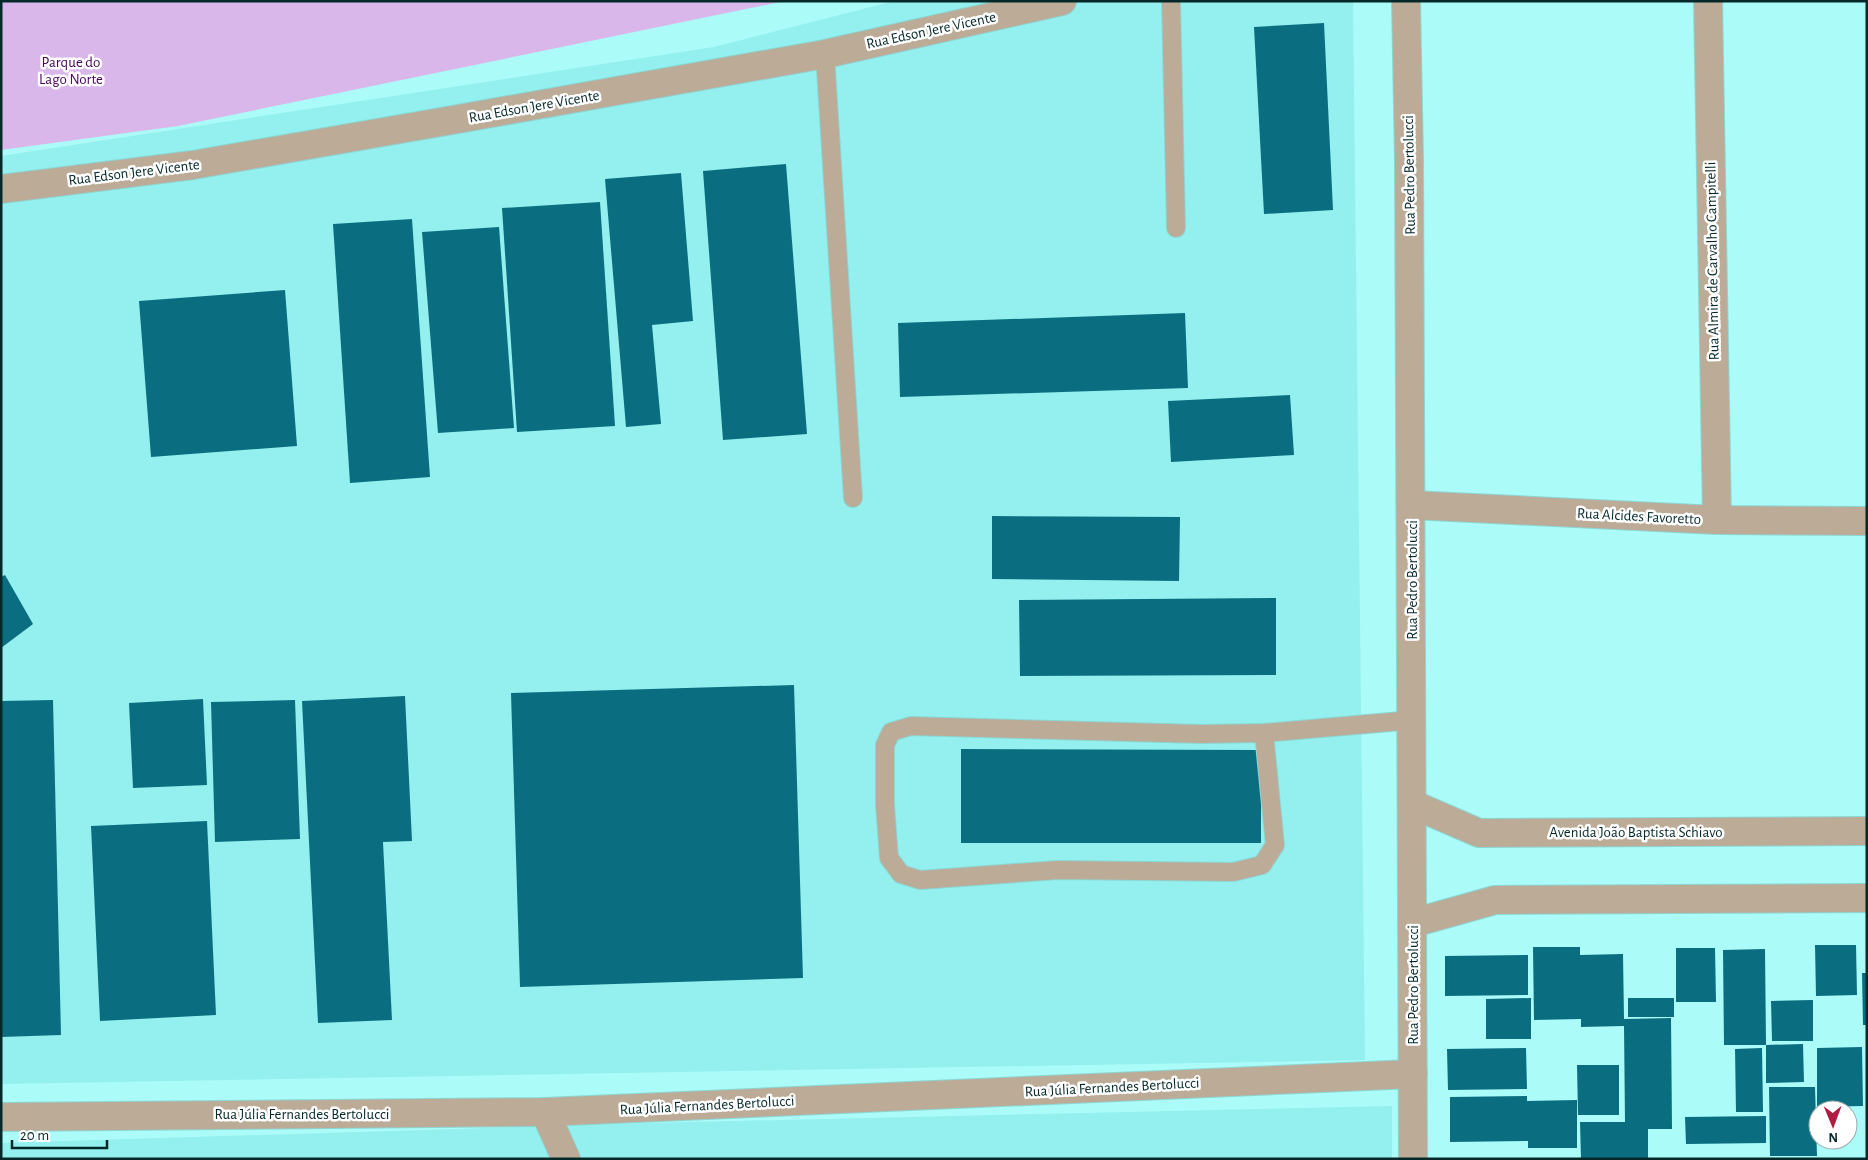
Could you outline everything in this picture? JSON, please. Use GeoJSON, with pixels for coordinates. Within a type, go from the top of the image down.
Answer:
{"type":"FeatureCollection","features":[{"type":"Feature","properties":{"kind":"street","name":"Rua Edson Jere Vicente"},"geometry":{"type":"LineString","coordinates":[[1,189],[194,165],[825,54],[1062,1]]}},
{"type":"Feature","properties":{"kind":"street","name":"Rua Pedro Bertolucci"},"geometry":{"type":"LineString","coordinates":[[1406,1],[1413,720],[1413,1159]]}},
{"type":"Feature","properties":{"kind":"street","name":"Rua Almira de Carvalho Campitelli"},"geometry":{"type":"LineString","coordinates":[[1708,1],[1717,520]]}},
{"type":"Feature","properties":{"kind":"street","name":"Rua Alcides Favoretto"},"geometry":{"type":"LineString","coordinates":[[1411,505],[1717,520],[1867,521]]}},
{"type":"Feature","properties":{"kind":"street","name":"Avenida João Baptista Schiavo"},"geometry":{"type":"LineString","coordinates":[[1412,804],[1479,833],[1867,831]]}},
{"type":"Feature","properties":{"kind":"street"},"geometry":{"type":"LineString","coordinates":[[1413,923],[1494,900],[1867,898]]}},
{"type":"Feature","properties":{"kind":"street","name":"Rua Júlia Fernandes Bertolucci"},"geometry":{"type":"LineString","coordinates":[[1,1118],[545,1112],[1412,1074]]}},
{"type":"Feature","properties":{"kind":"street"},"geometry":{"type":"LineString","coordinates":[[545,1112],[566,1159]]}},
{"type":"Feature","properties":{"kind":"lane"},"geometry":{"type":"LineString","coordinates":[[1171,1],[1176,228]]}},
{"type":"Feature","properties":{"kind":"lane"},"geometry":{"type":"LineString","coordinates":[[825,54],[853,498]]}},
{"type":"Feature","properties":{"kind":"lane"},"geometry":{"type":"LineString","coordinates":[[1264,734],[1275,845],[1262,865],[1233,872],[1058,870],[920,880],[902,874],[890,858],[885,805],[885,745],[891,732],[911,726],[1264,734],[1413,720]]}},
{"type":"Feature","properties":{"kind":"shaded area"},"geometry":{"type":"Polygon","coordinates":[[[894,1],[1353,1],[1365,1060],[1,1084],[1,156],[714,47],[894,1]]]}},
{"type":"Feature","properties":{"kind":"shaded area"},"geometry":{"type":"Polygon","coordinates":[[[1392,1106],[1392,1159],[1,1159],[1,1143],[647,1123],[1392,1106]]]}},
{"type":"Feature","properties":{"kind":"green space","name":"Parque do Lago Norte"},"geometry":{"type":"Polygon","coordinates":[[[1,1],[785,1],[178,126],[1,150],[1,1]]]}},
{"type":"Feature","properties":{"kind":"building"},"geometry":{"type":"Polygon","coordinates":[[[1324,23],[1333,210],[1264,214],[1254,27],[1324,23]]]}},
{"type":"Feature","properties":{"kind":"building"},"geometry":{"type":"Polygon","coordinates":[[[786,164],[807,434],[723,440],[703,171],[786,164]]]}},
{"type":"Feature","properties":{"kind":"building"},"geometry":{"type":"Polygon","coordinates":[[[681,173],[693,321],[652,325],[661,424],[626,427],[605,179],[681,173]]]}},
{"type":"Feature","properties":{"kind":"building"},"geometry":{"type":"Polygon","coordinates":[[[600,202],[615,426],[517,432],[502,208],[600,202]]]}},
{"type":"Feature","properties":{"kind":"building"},"geometry":{"type":"Polygon","coordinates":[[[412,219],[430,477],[350,483],[333,224],[412,219]]]}},
{"type":"Feature","properties":{"kind":"building"},"geometry":{"type":"Polygon","coordinates":[[[499,227],[514,428],[438,433],[422,232],[499,227]]]}},
{"type":"Feature","properties":{"kind":"building"},"geometry":{"type":"Polygon","coordinates":[[[285,290],[297,446],[151,457],[139,301],[285,290]]]}},
{"type":"Feature","properties":{"kind":"building"},"geometry":{"type":"Polygon","coordinates":[[[1185,313],[1188,388],[900,397],[898,323],[1185,313]]]}},
{"type":"Feature","properties":{"kind":"building"},"geometry":{"type":"Polygon","coordinates":[[[1290,395],[1294,455],[1171,462],[1168,401],[1290,395]]]}},
{"type":"Feature","properties":{"kind":"building"},"geometry":{"type":"Polygon","coordinates":[[[992,516],[1180,517],[1179,581],[992,579],[992,516]]]}},
{"type":"Feature","properties":{"kind":"building"},"geometry":{"type":"Polygon","coordinates":[[[5,575],[33,624],[1,648],[1,577],[5,575]]]}},
{"type":"Feature","properties":{"kind":"building"},"geometry":{"type":"Polygon","coordinates":[[[1276,598],[1276,675],[1020,676],[1019,600],[1276,598]]]}},
{"type":"Feature","properties":{"kind":"building"},"geometry":{"type":"Polygon","coordinates":[[[794,685],[803,978],[520,987],[511,693],[794,685]]]}},
{"type":"Feature","properties":{"kind":"building"},"geometry":{"type":"Polygon","coordinates":[[[405,696],[412,841],[383,842],[392,1020],[318,1023],[302,701],[405,696]]]}},
{"type":"Feature","properties":{"kind":"building"},"geometry":{"type":"Polygon","coordinates":[[[203,699],[207,785],[133,788],[129,703],[203,699]]]}},
{"type":"Feature","properties":{"kind":"building"},"geometry":{"type":"Polygon","coordinates":[[[53,700],[61,1035],[1,1037],[1,701],[53,700]]]}},
{"type":"Feature","properties":{"kind":"building"},"geometry":{"type":"Polygon","coordinates":[[[295,700],[300,839],[215,842],[211,702],[295,700]]]}},
{"type":"Feature","properties":{"kind":"building"},"geometry":{"type":"Polygon","coordinates":[[[961,749],[1261,750],[1261,843],[961,843],[961,749]]]}},
{"type":"Feature","properties":{"kind":"building"},"geometry":{"type":"Polygon","coordinates":[[[207,821],[216,1015],[100,1021],[91,826],[207,821]]]}},
{"type":"Feature","properties":{"kind":"building"},"geometry":{"type":"Polygon","coordinates":[[[1815,945],[1856,945],[1857,995],[1816,996],[1815,945]]]}},
{"type":"Feature","properties":{"kind":"building"},"geometry":{"type":"Polygon","coordinates":[[[1533,947],[1580,947],[1580,955],[1623,954],[1624,1019],[1671,1018],[1672,1129],[1648,1129],[1648,1159],[1581,1159],[1580,1122],[1625,1122],[1624,1026],[1581,1027],[1581,1019],[1534,1020],[1533,947]]]}},
{"type":"Feature","properties":{"kind":"building"},"geometry":{"type":"Polygon","coordinates":[[[1676,948],[1715,948],[1716,1002],[1676,1002],[1676,948]]]}},
{"type":"Feature","properties":{"kind":"building"},"geometry":{"type":"Polygon","coordinates":[[[1765,949],[1766,1045],[1724,1045],[1723,950],[1765,949]]]}},
{"type":"Feature","properties":{"kind":"building"},"geometry":{"type":"Polygon","coordinates":[[[1528,955],[1528,995],[1445,996],[1445,956],[1528,955]]]}},
{"type":"Feature","properties":{"kind":"building"},"geometry":{"type":"Polygon","coordinates":[[[1862,973],[1867,973],[1867,1025],[1863,1025],[1862,973]]]}},
{"type":"Feature","properties":{"kind":"building"},"geometry":{"type":"Polygon","coordinates":[[[1531,998],[1531,1039],[1486,1039],[1486,999],[1531,998]]]}},
{"type":"Feature","properties":{"kind":"building"},"geometry":{"type":"Polygon","coordinates":[[[1628,998],[1674,998],[1674,1017],[1628,1017],[1628,998]]]}},
{"type":"Feature","properties":{"kind":"building"},"geometry":{"type":"Polygon","coordinates":[[[1813,1000],[1813,1041],[1772,1041],[1771,1001],[1813,1000]]]}},
{"type":"Feature","properties":{"kind":"building"},"geometry":{"type":"Polygon","coordinates":[[[1803,1044],[1804,1082],[1766,1083],[1766,1045],[1803,1044]]]}},
{"type":"Feature","properties":{"kind":"building"},"geometry":{"type":"Polygon","coordinates":[[[1862,1047],[1863,1106],[1858,1106],[1858,1100],[1817,1100],[1817,1048],[1862,1047]]]}},
{"type":"Feature","properties":{"kind":"building"},"geometry":{"type":"Polygon","coordinates":[[[1526,1048],[1527,1089],[1448,1090],[1447,1049],[1526,1048]]]}},
{"type":"Feature","properties":{"kind":"building"},"geometry":{"type":"Polygon","coordinates":[[[1762,1048],[1763,1112],[1736,1112],[1735,1049],[1762,1048]]]}},
{"type":"Feature","properties":{"kind":"building"},"geometry":{"type":"Polygon","coordinates":[[[1577,1065],[1619,1065],[1619,1115],[1578,1115],[1577,1065]]]}},
{"type":"Feature","properties":{"kind":"building"},"geometry":{"type":"Polygon","coordinates":[[[1769,1087],[1815,1087],[1815,1100],[1808,1100],[1808,1150],[1817,1150],[1817,1156],[1770,1156],[1769,1087]]]}},
{"type":"Feature","properties":{"kind":"building"},"geometry":{"type":"Polygon","coordinates":[[[1527,1096],[1527,1101],[1577,1100],[1577,1148],[1528,1148],[1528,1141],[1450,1142],[1450,1097],[1527,1096]]]}},
{"type":"Feature","properties":{"kind":"building"},"geometry":{"type":"Polygon","coordinates":[[[1766,1116],[1766,1143],[1686,1144],[1685,1117],[1766,1116]]]}}]}
